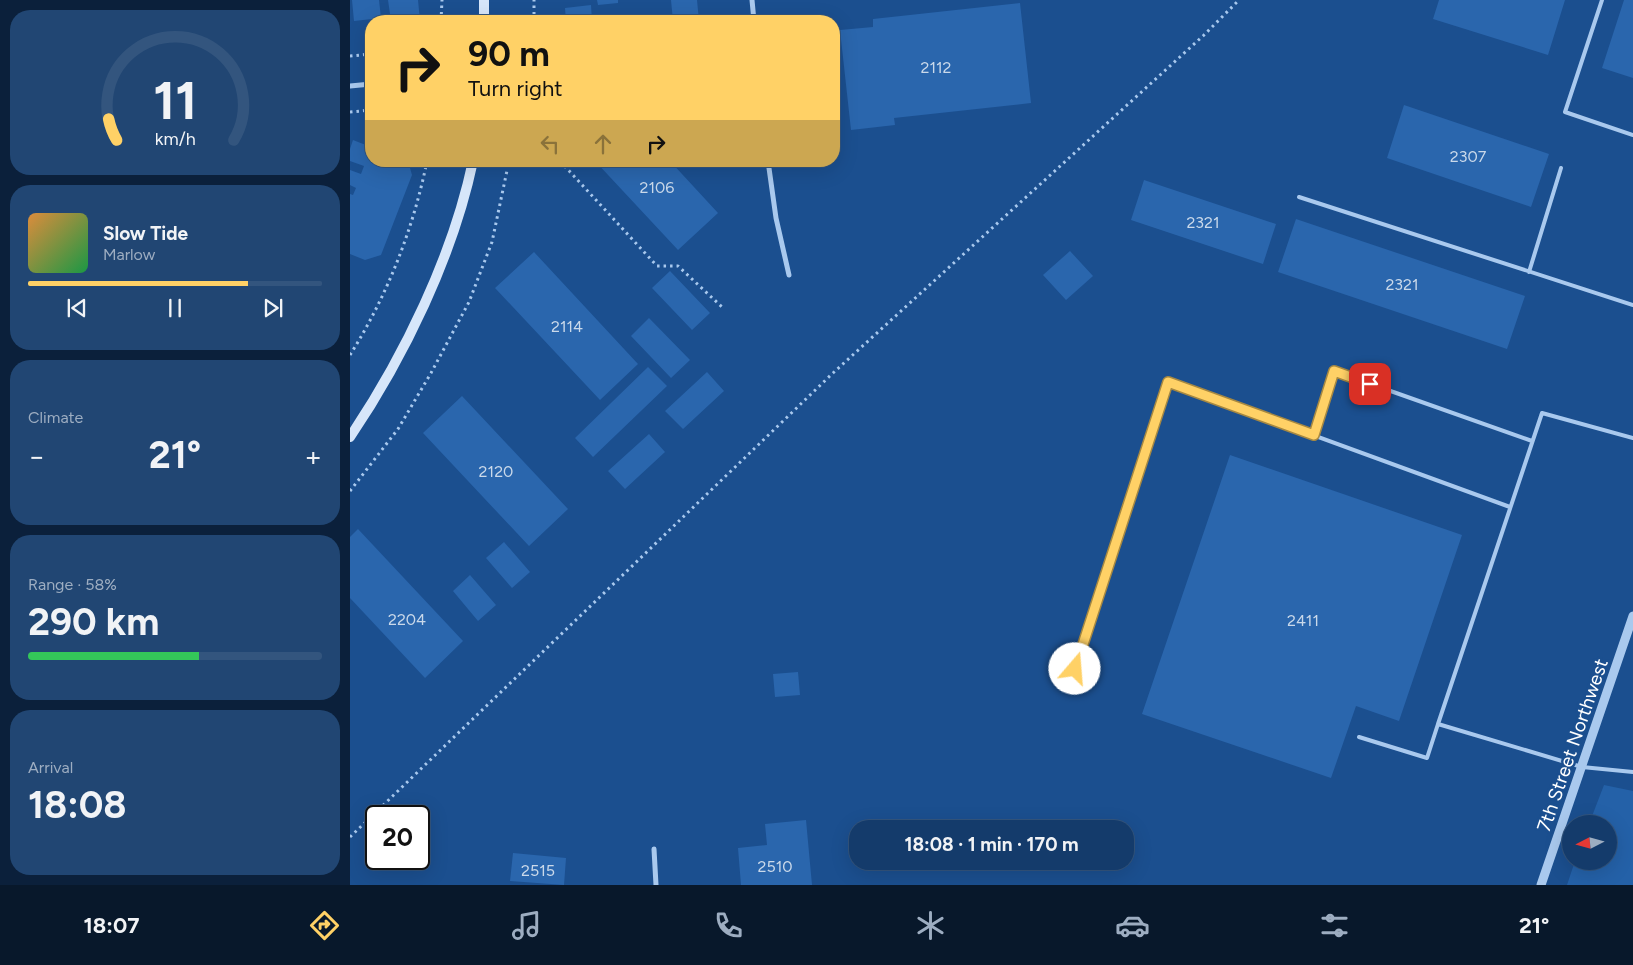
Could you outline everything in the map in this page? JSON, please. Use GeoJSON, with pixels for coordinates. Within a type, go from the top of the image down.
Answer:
{"type":"FeatureCollection","features":[{"type":"Feature","properties":{"kind":"main road"},"geometry":{"type":"LineString","coordinates":[[484,0],[484,15]]}},
{"type":"Feature","properties":{"kind":"main road"},"geometry":{"type":"LineString","coordinates":[[350,438],[386,381],[440,267],[467,192],[472,167]]}},
{"type":"Feature","properties":{"kind":"street"},"geometry":{"type":"LineString","coordinates":[[752,0],[753,15]]}},
{"type":"Feature","properties":{"kind":"street"},"geometry":{"type":"LineString","coordinates":[[350,86],[365,85]]}},
{"type":"Feature","properties":{"kind":"street"},"geometry":{"type":"LineString","coordinates":[[769,167],[776,218],[789,274]]}},
{"type":"Feature","properties":{"kind":"street","name":"7th Street Northwest"},"geometry":{"type":"LineString","coordinates":[[1540,885],[1633,616]]}},
{"type":"Feature","properties":{"kind":"street"},"geometry":{"type":"LineString","coordinates":[[654,849],[656,885]]}},
{"type":"Feature","properties":{"kind":"lane"},"geometry":{"type":"LineString","coordinates":[[1602,0],[1565,112],[1633,135]]}},
{"type":"Feature","properties":{"kind":"lane"},"geometry":{"type":"LineString","coordinates":[[1529,272],[1561,168]]}},
{"type":"Feature","properties":{"kind":"lane"},"geometry":{"type":"LineString","coordinates":[[1298,197],[1633,305]]}},
{"type":"Feature","properties":{"kind":"lane"},"geometry":{"type":"LineString","coordinates":[[1314,435],[1334,371],[1532,441]]}},
{"type":"Feature","properties":{"kind":"lane"},"geometry":{"type":"LineString","coordinates":[[1075,669],[1168,382],[1510,507]]}},
{"type":"Feature","properties":{"kind":"lane"},"geometry":{"type":"LineString","coordinates":[[1358,737],[1427,758],[1542,413],[1633,438]]}},
{"type":"Feature","properties":{"kind":"lane"},"geometry":{"type":"LineString","coordinates":[[1438,724],[1582,767],[1633,772]]}},
{"type":"Feature","properties":{"kind":"path"},"geometry":{"type":"LineString","coordinates":[[441,15],[442,0]]}},
{"type":"Feature","properties":{"kind":"path"},"geometry":{"type":"LineString","coordinates":[[534,0],[534,15]]}},
{"type":"Feature","properties":{"kind":"path"},"geometry":{"type":"LineString","coordinates":[[350,837],[833,373],[1204,35],[1239,0]]}},
{"type":"Feature","properties":{"kind":"path"},"geometry":{"type":"LineString","coordinates":[[350,56],[365,55]]}},
{"type":"Feature","properties":{"kind":"path"},"geometry":{"type":"LineString","coordinates":[[350,112],[365,111]]}},
{"type":"Feature","properties":{"kind":"path"},"geometry":{"type":"LineString","coordinates":[[350,355],[378,305],[404,246],[426,167]]}},
{"type":"Feature","properties":{"kind":"path"},"geometry":{"type":"LineString","coordinates":[[350,491],[398,429],[469,302],[492,242],[508,167]]}},
{"type":"Feature","properties":{"kind":"path"},"geometry":{"type":"LineString","coordinates":[[566,167],[657,266],[678,266],[722,307]]}},
{"type":"Feature","properties":{"kind":"shaded area"},"geometry":{"type":"Polygon","coordinates":[[[1604,785],[1633,791],[1633,885],[1567,885],[1572,870],[1618,870],[1618,815],[1592,815],[1604,785]]]}},
{"type":"Feature","properties":{"kind":"building"},"geometry":{"type":"Polygon","coordinates":[[[352,0],[379,0],[381,15],[365,15],[365,20],[354,21],[352,0]]]}},
{"type":"Feature","properties":{"kind":"building"},"geometry":{"type":"Polygon","coordinates":[[[388,0],[418,0],[419,15],[390,15],[388,0]]]}},
{"type":"Feature","properties":{"kind":"building"},"geometry":{"type":"Polygon","coordinates":[[[597,0],[618,0],[618,3],[598,5],[597,0]]]}},
{"type":"Feature","properties":{"kind":"building"},"geometry":{"type":"Polygon","coordinates":[[[671,0],[697,0],[698,15],[672,15],[671,0]]]}},
{"type":"Feature","properties":{"kind":"building"},"geometry":{"type":"Polygon","coordinates":[[[1439,0],[1565,0],[1548,55],[1433,19],[1439,0]]]}},
{"type":"Feature","properties":{"kind":"building"},"geometry":{"type":"Polygon","coordinates":[[[1624,0],[1633,0],[1633,78],[1602,68],[1624,0]]]}},
{"type":"Feature","properties":{"kind":"building"},"geometry":{"type":"Polygon","coordinates":[[[1020,3],[1031,103],[894,118],[895,125],[851,130],[840,30],[873,27],[873,19],[1020,3]]]}},
{"type":"Feature","properties":{"kind":"building"},"geometry":{"type":"Polygon","coordinates":[[[591,5],[592,15],[566,15],[565,8],[591,5]]]}},
{"type":"Feature","properties":{"kind":"building"},"geometry":{"type":"Polygon","coordinates":[[[1404,105],[1549,154],[1531,207],[1387,158],[1404,105]]]}},
{"type":"Feature","properties":{"kind":"building"},"geometry":{"type":"Polygon","coordinates":[[[353,140],[365,145],[365,167],[410,167],[412,175],[381,255],[365,260],[350,254],[350,194],[353,195],[356,188],[350,185],[350,170],[361,174],[364,166],[350,161],[350,149],[353,140]]]}},
{"type":"Feature","properties":{"kind":"building"},"geometry":{"type":"Polygon","coordinates":[[[601,167],[676,167],[718,213],[678,250],[601,167]]]}},
{"type":"Feature","properties":{"kind":"building"},"geometry":{"type":"Polygon","coordinates":[[[1144,180],[1276,224],[1263,264],[1131,220],[1144,180]]]}},
{"type":"Feature","properties":{"kind":"building"},"geometry":{"type":"Polygon","coordinates":[[[1296,219],[1525,296],[1507,349],[1278,272],[1296,219]]]}},
{"type":"Feature","properties":{"kind":"building"},"geometry":{"type":"Polygon","coordinates":[[[1070,251],[1093,276],[1066,300],[1043,275],[1070,251]]]}},
{"type":"Feature","properties":{"kind":"building"},"geometry":{"type":"Polygon","coordinates":[[[534,252],[638,364],[600,400],[495,288],[534,252]]]}},
{"type":"Feature","properties":{"kind":"building"},"geometry":{"type":"Polygon","coordinates":[[[670,271],[710,313],[692,330],[652,288],[670,271]]]}},
{"type":"Feature","properties":{"kind":"building"},"geometry":{"type":"Polygon","coordinates":[[[649,318],[690,360],[671,378],[631,336],[649,318]]]}},
{"type":"Feature","properties":{"kind":"building"},"geometry":{"type":"Polygon","coordinates":[[[648,367],[667,386],[593,457],[575,438],[648,367]]]}},
{"type":"Feature","properties":{"kind":"building"},"geometry":{"type":"Polygon","coordinates":[[[707,372],[724,391],[683,429],[665,411],[707,372]]]}},
{"type":"Feature","properties":{"kind":"building"},"geometry":{"type":"Polygon","coordinates":[[[462,396],[568,509],[529,546],[423,433],[462,396]]]}},
{"type":"Feature","properties":{"kind":"building"},"geometry":{"type":"Polygon","coordinates":[[[649,434],[665,452],[625,489],[608,471],[649,434]]]}},
{"type":"Feature","properties":{"kind":"building"},"geometry":{"type":"Polygon","coordinates":[[[1230,455],[1462,535],[1399,721],[1356,706],[1331,778],[1142,714],[1230,455]]]}},
{"type":"Feature","properties":{"kind":"building"},"geometry":{"type":"Polygon","coordinates":[[[358,529],[463,641],[425,678],[350,598],[350,537],[358,529]]]}},
{"type":"Feature","properties":{"kind":"building"},"geometry":{"type":"Polygon","coordinates":[[[504,542],[530,572],[512,588],[486,558],[504,542]]]}},
{"type":"Feature","properties":{"kind":"building"},"geometry":{"type":"Polygon","coordinates":[[[470,575],[496,605],[478,621],[453,591],[470,575]]]}},
{"type":"Feature","properties":{"kind":"building"},"geometry":{"type":"Polygon","coordinates":[[[798,672],[800,695],[775,697],[773,674],[798,672]]]}},
{"type":"Feature","properties":{"kind":"building"},"geometry":{"type":"Polygon","coordinates":[[[806,820],[812,885],[741,885],[738,848],[767,845],[765,824],[806,820]]]}},
{"type":"Feature","properties":{"kind":"building"},"geometry":{"type":"Polygon","coordinates":[[[513,853],[566,858],[564,885],[510,881],[513,853]]]}},
{"type":"Feature","properties":{"kind":"route"},"geometry":{"type":"LineString","coordinates":[[1075,669],[1168,382],[1314,435],[1334,371],[1370,384]]}}]}
